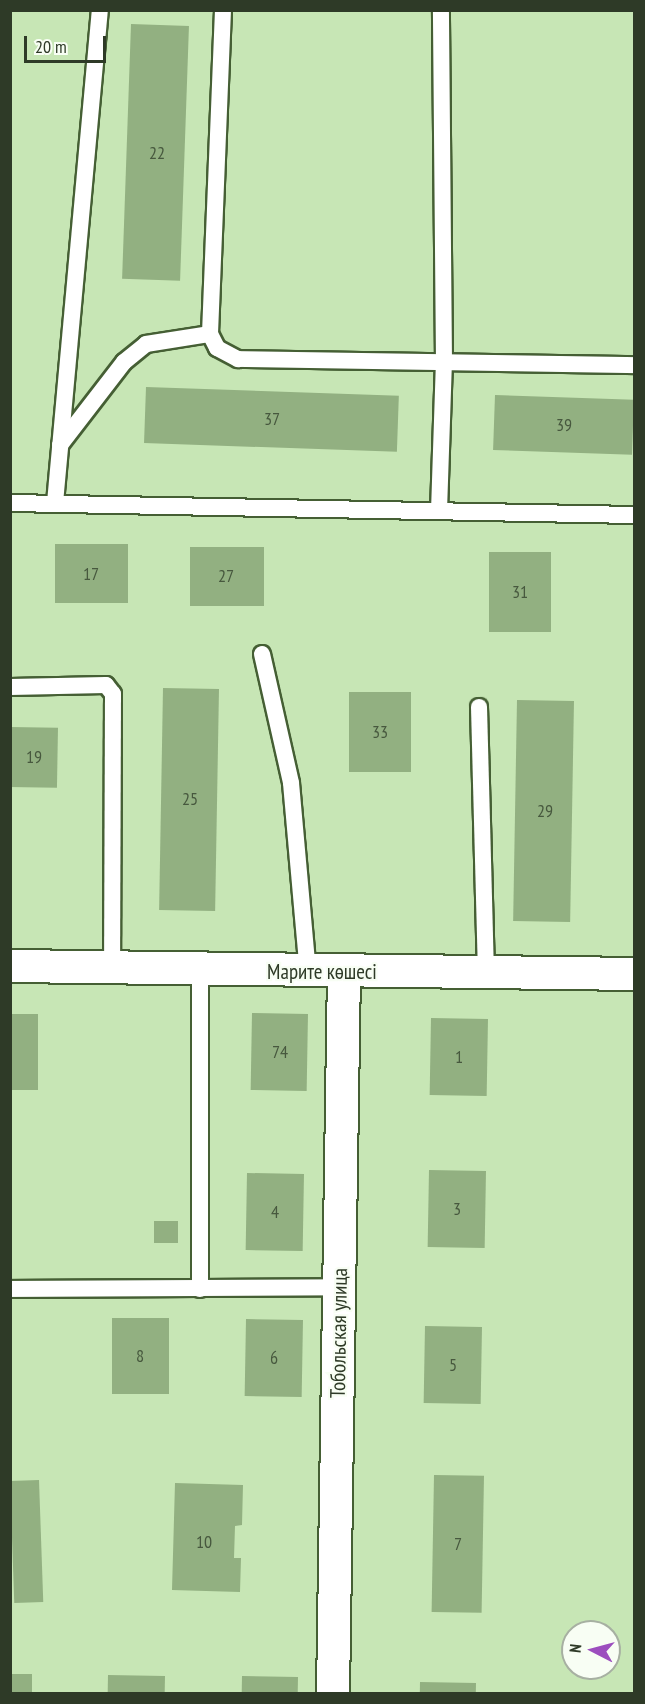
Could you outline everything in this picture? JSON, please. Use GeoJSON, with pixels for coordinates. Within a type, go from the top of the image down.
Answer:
{"type":"FeatureCollection","features":[{"type":"Feature","properties":{"kind":"street","name":"Марите көшесі"},"geometry":{"type":"LineString","coordinates":[[10,966],[344,973],[486,971],[634,974]]}},
{"type":"Feature","properties":{"kind":"street","name":"Тобольская улица"},"geometry":{"type":"LineString","coordinates":[[333,1694],[344,973]]}},
{"type":"Feature","properties":{"kind":"lane"},"geometry":{"type":"LineString","coordinates":[[55,503],[100,10]]}},
{"type":"Feature","properties":{"kind":"lane"},"geometry":{"type":"LineString","coordinates":[[223,10],[210,334],[217,348],[238,359],[634,365]]}},
{"type":"Feature","properties":{"kind":"lane"},"geometry":{"type":"LineString","coordinates":[[439,511],[444,363],[441,10]]}},
{"type":"Feature","properties":{"kind":"lane"},"geometry":{"type":"LineString","coordinates":[[60,445],[124,362],[146,344],[210,334]]}},
{"type":"Feature","properties":{"kind":"lane"},"geometry":{"type":"LineString","coordinates":[[10,502],[634,515]]}},
{"type":"Feature","properties":{"kind":"lane"},"geometry":{"type":"LineString","coordinates":[[262,654],[291,783],[308,972]]}},
{"type":"Feature","properties":{"kind":"lane"},"geometry":{"type":"LineString","coordinates":[[10,687],[106,685],[113,693],[112,969]]}},
{"type":"Feature","properties":{"kind":"lane"},"geometry":{"type":"LineString","coordinates":[[479,707],[486,971]]}},
{"type":"Feature","properties":{"kind":"lane"},"geometry":{"type":"LineString","coordinates":[[200,970],[200,1289]]}},
{"type":"Feature","properties":{"kind":"lane"},"geometry":{"type":"LineString","coordinates":[[10,1289],[339,1287]]}},
{"type":"Feature","properties":{"kind":"building"},"geometry":{"type":"Polygon","coordinates":[[[131,24],[189,26],[180,281],[122,279],[131,24]]]}},
{"type":"Feature","properties":{"kind":"building"},"geometry":{"type":"Polygon","coordinates":[[[146,387],[399,396],[397,452],[144,443],[146,387]]]}},
{"type":"Feature","properties":{"kind":"building"},"geometry":{"type":"Polygon","coordinates":[[[495,395],[634,400],[632,455],[493,450],[495,395]]]}},
{"type":"Feature","properties":{"kind":"building"},"geometry":{"type":"Polygon","coordinates":[[[55,544],[128,544],[128,603],[55,603],[55,544]]]}},
{"type":"Feature","properties":{"kind":"building"},"geometry":{"type":"Polygon","coordinates":[[[190,547],[264,547],[264,606],[190,606],[190,547]]]}},
{"type":"Feature","properties":{"kind":"building"},"geometry":{"type":"Polygon","coordinates":[[[489,552],[551,552],[551,632],[489,632],[489,552]]]}},
{"type":"Feature","properties":{"kind":"building"},"geometry":{"type":"Polygon","coordinates":[[[163,688],[219,689],[215,911],[159,910],[163,688]]]}},
{"type":"Feature","properties":{"kind":"building"},"geometry":{"type":"Polygon","coordinates":[[[349,692],[411,692],[411,772],[349,772],[349,692]]]}},
{"type":"Feature","properties":{"kind":"building"},"geometry":{"type":"Polygon","coordinates":[[[517,700],[574,701],[570,922],[513,921],[517,700]]]}},
{"type":"Feature","properties":{"kind":"building"},"geometry":{"type":"Polygon","coordinates":[[[10,727],[58,728],[57,788],[10,787],[10,727]]]}},
{"type":"Feature","properties":{"kind":"building"},"geometry":{"type":"Polygon","coordinates":[[[252,1013],[308,1014],[307,1091],[251,1090],[252,1013]]]}},
{"type":"Feature","properties":{"kind":"building"},"geometry":{"type":"Polygon","coordinates":[[[10,1014],[38,1014],[38,1090],[10,1090],[10,1014]]]}},
{"type":"Feature","properties":{"kind":"building"},"geometry":{"type":"Polygon","coordinates":[[[431,1018],[488,1019],[487,1096],[430,1095],[431,1018]]]}},
{"type":"Feature","properties":{"kind":"building"},"geometry":{"type":"Polygon","coordinates":[[[429,1170],[486,1171],[485,1248],[428,1247],[429,1170]]]}},
{"type":"Feature","properties":{"kind":"building"},"geometry":{"type":"Polygon","coordinates":[[[247,1173],[304,1174],[303,1251],[246,1250],[247,1173]]]}},
{"type":"Feature","properties":{"kind":"building"},"geometry":{"type":"Polygon","coordinates":[[[154,1221],[178,1221],[178,1243],[154,1243],[154,1221]]]}},
{"type":"Feature","properties":{"kind":"building"},"geometry":{"type":"Polygon","coordinates":[[[112,1318],[169,1318],[169,1394],[112,1394],[112,1318]]]}},
{"type":"Feature","properties":{"kind":"building"},"geometry":{"type":"Polygon","coordinates":[[[246,1319],[303,1320],[302,1397],[245,1396],[246,1319]]]}},
{"type":"Feature","properties":{"kind":"building"},"geometry":{"type":"Polygon","coordinates":[[[425,1326],[482,1327],[481,1404],[424,1403],[425,1326]]]}},
{"type":"Feature","properties":{"kind":"building"},"geometry":{"type":"Polygon","coordinates":[[[434,1475],[484,1476],[482,1613],[432,1612],[434,1475]]]}},
{"type":"Feature","properties":{"kind":"building"},"geometry":{"type":"Polygon","coordinates":[[[39,1480],[43,1602],[14,1603],[10,1481],[39,1480]]]}},
{"type":"Feature","properties":{"kind":"building"},"geometry":{"type":"Polygon","coordinates":[[[175,1483],[243,1485],[242,1525],[235,1526],[234,1558],[241,1558],[240,1592],[172,1590],[175,1483]]]}},
{"type":"Feature","properties":{"kind":"building"},"geometry":{"type":"Polygon","coordinates":[[[10,1674],[32,1674],[32,1694],[10,1694],[10,1674]]]}},
{"type":"Feature","properties":{"kind":"building"},"geometry":{"type":"Polygon","coordinates":[[[108,1675],[165,1676],[165,1694],[108,1694],[108,1675]]]}},
{"type":"Feature","properties":{"kind":"building"},"geometry":{"type":"Polygon","coordinates":[[[242,1676],[298,1677],[298,1694],[242,1694],[242,1676]]]}},
{"type":"Feature","properties":{"kind":"building"},"geometry":{"type":"Polygon","coordinates":[[[420,1682],[476,1683],[476,1694],[420,1694],[420,1682]]]}}]}
